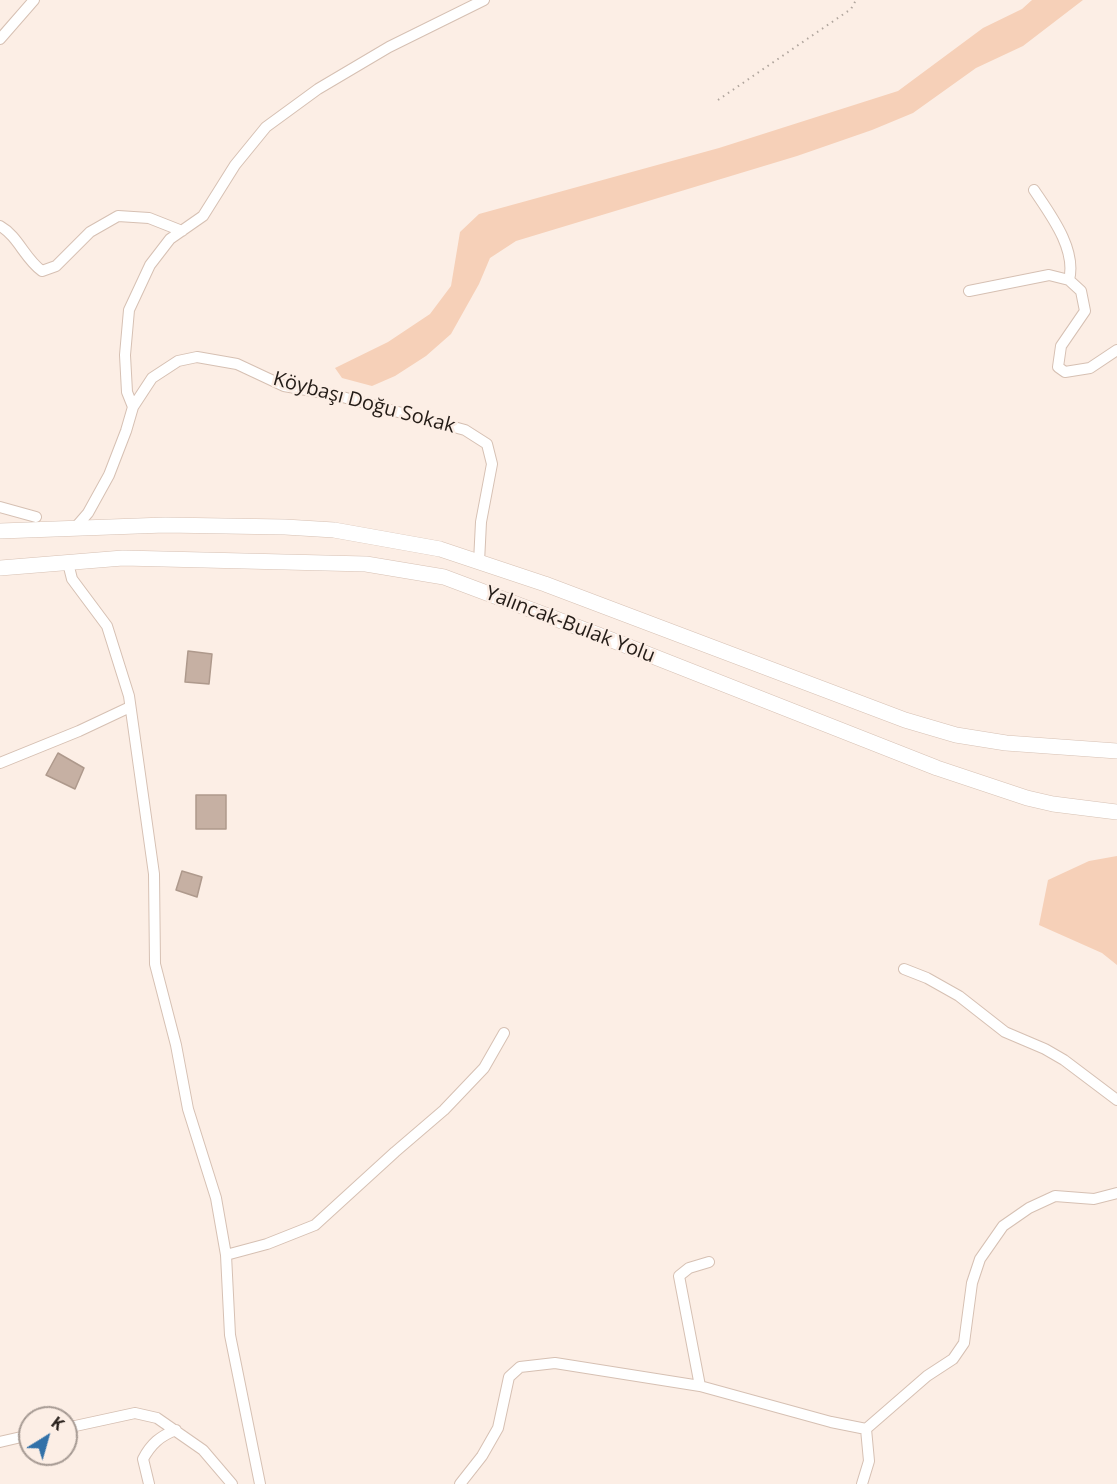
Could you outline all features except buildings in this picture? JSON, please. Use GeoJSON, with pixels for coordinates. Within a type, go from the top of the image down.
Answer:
{"type":"FeatureCollection","features":[{"type":"Feature","properties":{"kind":"main road","name":"Yalıncak-Bulak Yolu"},"geometry":{"type":"LineString","coordinates":[[0,531],[177,525],[285,527],[334,530],[440,549],[544,584],[905,720],[956,735],[1006,743],[1117,751]]}},
{"type":"Feature","properties":{"kind":"main road","name":"Yalıncak-Bulak Yolu"},"geometry":{"type":"LineString","coordinates":[[0,568],[123,558],[366,564],[444,577],[604,637],[937,768],[1027,798],[1053,804],[1117,812]]}},
{"type":"Feature","properties":{"kind":"street"},"geometry":{"type":"LineString","coordinates":[[0,39],[34,0]]}},
{"type":"Feature","properties":{"kind":"street"},"geometry":{"type":"LineString","coordinates":[[133,407],[127,392],[125,355],[129,310],[150,265],[170,239],[203,216],[235,165],[266,127],[318,89],[389,47],[484,0]]}},
{"type":"Feature","properties":{"kind":"street"},"geometry":{"type":"LineString","coordinates":[[1034,189],[1062,232],[1071,270],[1069,280]]}},
{"type":"Feature","properties":{"kind":"street"},"geometry":{"type":"LineString","coordinates":[[0,226],[7,230],[32,264],[42,271],[56,266],[90,232],[118,216],[149,219],[182,231]]}},
{"type":"Feature","properties":{"kind":"street"},"geometry":{"type":"LineString","coordinates":[[969,291],[1048,275],[1069,280],[1081,291],[1085,311],[1061,346],[1058,367],[1065,372],[1090,368],[1117,350]]}},
{"type":"Feature","properties":{"kind":"street","name":"Köybaşı Doğu Sokak"},"geometry":{"type":"LineString","coordinates":[[75,528],[88,513],[109,475],[133,407],[152,378],[178,361],[197,357],[237,364],[284,386],[335,395],[465,430],[487,444],[492,464],[481,522],[479,562]]}},
{"type":"Feature","properties":{"kind":"street"},"geometry":{"type":"LineString","coordinates":[[0,507],[36,517]]}},
{"type":"Feature","properties":{"kind":"street"},"geometry":{"type":"LineString","coordinates":[[68,563],[72,579],[107,626],[130,707],[154,874],[155,964],[176,1045],[188,1109],[216,1198],[226,1255],[230,1335],[260,1484]]}},
{"type":"Feature","properties":{"kind":"street"},"geometry":{"type":"LineString","coordinates":[[0,762],[79,731],[130,707]]}},
{"type":"Feature","properties":{"kind":"street"},"geometry":{"type":"LineString","coordinates":[[904,969],[927,978],[959,996],[1005,1032],[1064,1060],[1117,1100]]}},
{"type":"Feature","properties":{"kind":"street"},"geometry":{"type":"LineString","coordinates":[[226,1255],[267,1244],[315,1226],[444,1110],[484,1068],[504,1033]]}},
{"type":"Feature","properties":{"kind":"street"},"geometry":{"type":"LineString","coordinates":[[866,1429],[918,1383],[952,1359],[964,1342],[968,1326],[972,1282],[980,1259],[1003,1226],[1029,1208],[1055,1196],[1094,1198],[1117,1193]]}},
{"type":"Feature","properties":{"kind":"street"},"geometry":{"type":"LineString","coordinates":[[700,1386],[679,1276],[688,1268],[709,1262]]}},
{"type":"Feature","properties":{"kind":"street"},"geometry":{"type":"LineString","coordinates":[[460,1484],[482,1456],[498,1428],[509,1377],[520,1367],[555,1363],[700,1386],[831,1422],[866,1429]]}},
{"type":"Feature","properties":{"kind":"street"},"geometry":{"type":"LineString","coordinates":[[78,1425],[135,1413],[157,1418],[203,1449],[232,1484]]}},
{"type":"Feature","properties":{"kind":"street"},"geometry":{"type":"LineString","coordinates":[[862,1484],[868,1461],[866,1429]]}},
{"type":"Feature","properties":{"kind":"street"},"geometry":{"type":"LineString","coordinates":[[149,1484],[143,1459],[151,1444],[176,1431]]}},
{"type":"Feature","properties":{"kind":"street"},"geometry":{"type":"LineString","coordinates":[[0,1442],[18,1438]]}},
{"type":"Feature","properties":{"kind":"path"},"geometry":{"type":"LineString","coordinates":[[718,100],[851,9],[856,0]]}},
{"type":"Feature","properties":{"kind":"shaded area"},"geometry":{"type":"Polygon","coordinates":[[[1032,0],[1083,0],[1023,46],[976,68],[913,113],[797,156],[516,241],[490,258],[479,284],[451,334],[426,356],[395,376],[372,386],[342,378],[335,368],[388,342],[430,314],[451,286],[460,232],[479,214],[719,148],[898,91],[983,28],[1022,9],[1032,0]]]}},
{"type":"Feature","properties":{"kind":"shaded area"},"geometry":{"type":"Polygon","coordinates":[[[1117,856],[1117,965],[1102,953],[1039,925],[1048,880],[1089,861],[1117,856]]]}}]}
